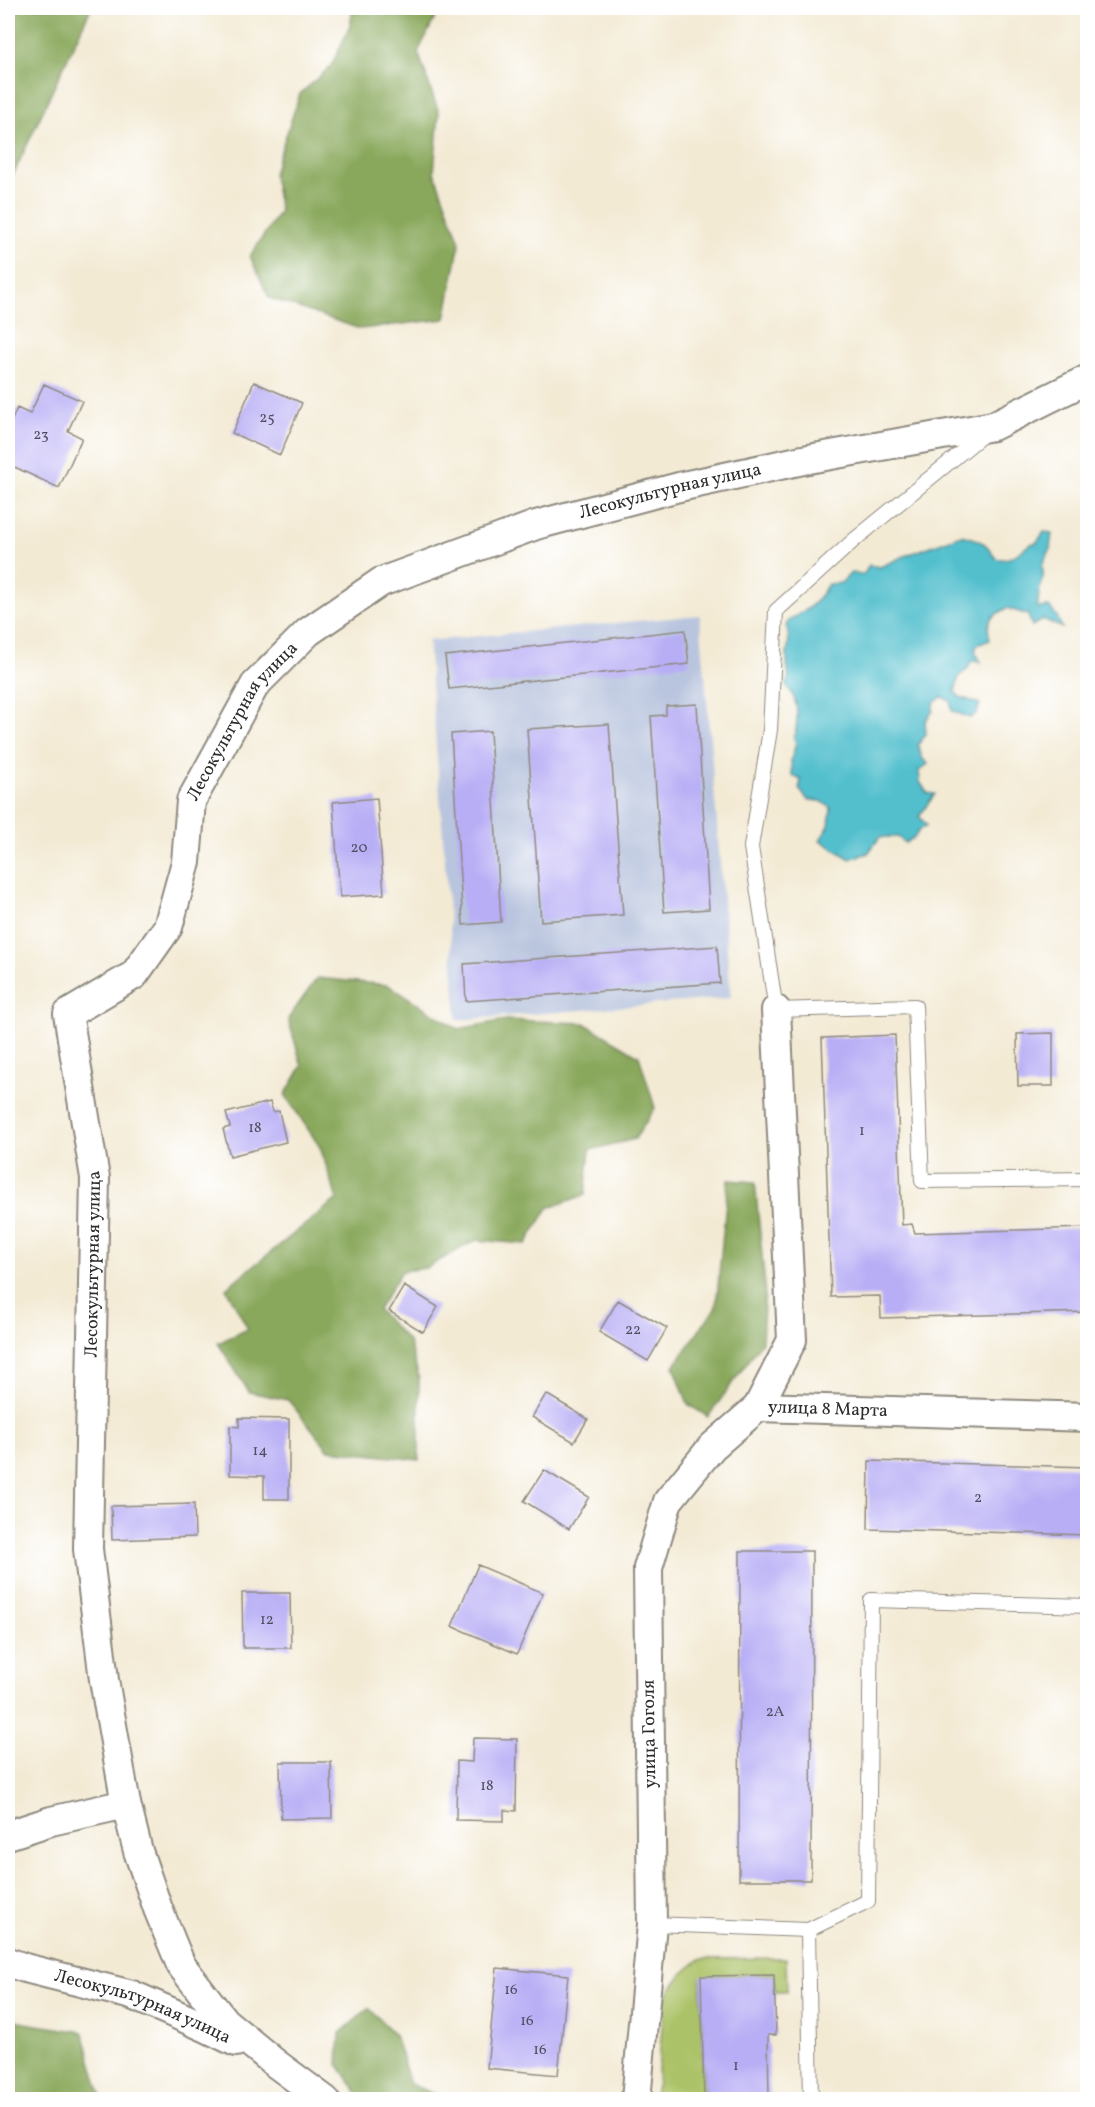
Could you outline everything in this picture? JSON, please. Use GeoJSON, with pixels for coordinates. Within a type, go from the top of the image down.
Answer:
{"type":"FeatureCollection","features":[{"type":"Feature","properties":{"kind":"street","name":"Лесокультурная улица"},"geometry":{"type":"LineString","coordinates":[[325,2100],[224,2021],[181,1965],[148,1880],[126,1804],[104,1680],[88,1549],[95,1178],[68,1014],[134,975],[168,927],[186,861],[191,801],[255,685],[308,633],[381,582],[536,525],[679,487],[803,460],[993,426],[1088,379]]}},
{"type":"Feature","properties":{"kind":"street","name":"улица 8 Марта"},"geometry":{"type":"LineString","coordinates":[[776,1010],[792,1340],[758,1407],[1088,1417]]}},
{"type":"Feature","properties":{"kind":"street","name":"улица Гоголя"},"geometry":{"type":"LineString","coordinates":[[636,2100],[652,1924],[648,1568],[668,1501],[712,1447],[758,1407]]}},
{"type":"Feature","properties":{"kind":"street"},"geometry":{"type":"LineString","coordinates":[[8,1835],[51,1821],[126,1804]]}},
{"type":"Feature","properties":{"kind":"street","name":"Лесокультурная улица"},"geometry":{"type":"LineString","coordinates":[[8,1962],[132,1995],[205,2027],[275,2063]]}},
{"type":"Feature","properties":{"kind":"lane"},"geometry":{"type":"LineString","coordinates":[[993,426],[853,541],[776,610],[770,730],[751,847],[776,1010],[915,1006],[922,1181],[1088,1179]]}},
{"type":"Feature","properties":{"kind":"lane"},"geometry":{"type":"LineString","coordinates":[[652,1924],[808,1930],[868,1901],[871,1600],[1088,1606]]}},
{"type":"Feature","properties":{"kind":"lane"},"geometry":{"type":"LineString","coordinates":[[808,1930],[811,2100]]}},
{"type":"Feature","properties":{"kind":"shaded area"},"geometry":{"type":"Polygon","coordinates":[[[700,615],[731,998],[457,1020],[428,641],[700,615]]]}},
{"type":"Feature","properties":{"kind":"green space"},"geometry":{"type":"Polygon","coordinates":[[[8,8],[91,8],[8,186],[8,8]]]}},
{"type":"Feature","properties":{"kind":"green space"},"geometry":{"type":"Polygon","coordinates":[[[353,8],[440,8],[418,52],[439,113],[434,172],[460,242],[445,319],[360,329],[269,298],[250,256],[280,211],[273,174],[300,94],[331,66],[350,26],[353,8]]]}},
{"type":"Feature","properties":{"kind":"green space"},"geometry":{"type":"Polygon","coordinates":[[[317,978],[388,985],[458,1029],[506,1020],[584,1023],[639,1056],[655,1108],[635,1139],[590,1150],[585,1195],[548,1208],[526,1244],[476,1240],[426,1268],[402,1271],[378,1310],[409,1342],[419,1378],[419,1460],[329,1450],[288,1400],[249,1392],[218,1343],[248,1329],[226,1288],[337,1199],[320,1147],[285,1095],[302,1066],[288,1019],[317,978]]]}},
{"type":"Feature","properties":{"kind":"green space"},"geometry":{"type":"Polygon","coordinates":[[[728,1180],[755,1182],[765,1287],[762,1342],[708,1417],[688,1404],[674,1366],[716,1307],[728,1180]]]}},
{"type":"Feature","properties":{"kind":"green space"},"geometry":{"type":"Polygon","coordinates":[[[786,1958],[787,1992],[775,1992],[774,1975],[701,1977],[704,2099],[655,2100],[665,1997],[682,1974],[700,1959],[786,1958]]]}},
{"type":"Feature","properties":{"kind":"green space"},"geometry":{"type":"Polygon","coordinates":[[[369,2008],[395,2035],[410,2084],[446,2099],[362,2099],[338,2064],[340,2033],[369,2008]]]}},
{"type":"Feature","properties":{"kind":"green space"},"geometry":{"type":"Polygon","coordinates":[[[8,2016],[24,2023],[83,2032],[102,2099],[8,2099],[8,2016]]]}},
{"type":"Feature","properties":{"kind":"water"},"geometry":{"type":"Polygon","coordinates":[[[1044,532],[1052,533],[1050,549],[1042,566],[1043,578],[1037,608],[1049,607],[1062,628],[1043,619],[1032,626],[1028,615],[1007,608],[990,620],[988,628],[990,640],[977,645],[975,652],[981,662],[971,661],[968,669],[959,676],[955,692],[960,697],[980,704],[977,713],[970,718],[952,711],[950,701],[942,697],[933,704],[933,711],[925,721],[926,734],[918,745],[922,758],[928,764],[919,771],[920,782],[927,793],[935,794],[919,816],[927,826],[905,843],[898,837],[880,837],[868,853],[850,859],[820,840],[829,826],[831,808],[821,801],[808,800],[799,789],[801,780],[792,775],[791,760],[796,743],[794,739],[797,711],[794,697],[786,686],[789,676],[787,623],[813,604],[828,584],[841,583],[851,573],[864,574],[869,565],[880,567],[961,535],[983,543],[998,559],[1009,558],[1037,542],[1044,532]]]}},
{"type":"Feature","properties":{"kind":"building"},"geometry":{"type":"Polygon","coordinates":[[[254,382],[302,403],[280,455],[232,433],[254,382]]]}},
{"type":"Feature","properties":{"kind":"building"},"geometry":{"type":"Polygon","coordinates":[[[44,384],[82,401],[68,431],[82,438],[59,488],[8,464],[8,429],[17,408],[30,414],[44,384]]]}},
{"type":"Feature","properties":{"kind":"building"},"geometry":{"type":"Polygon","coordinates":[[[685,630],[689,664],[449,689],[445,656],[685,630]]]}},
{"type":"Feature","properties":{"kind":"building"},"geometry":{"type":"Polygon","coordinates":[[[697,704],[709,909],[664,912],[651,716],[666,715],[666,706],[697,704]]]}},
{"type":"Feature","properties":{"kind":"building"},"geometry":{"type":"Polygon","coordinates":[[[609,724],[623,915],[541,921],[527,729],[609,724]]]}},
{"type":"Feature","properties":{"kind":"building"},"geometry":{"type":"Polygon","coordinates":[[[490,731],[501,922],[463,925],[451,734],[490,731]]]}},
{"type":"Feature","properties":{"kind":"building"},"geometry":{"type":"Polygon","coordinates":[[[377,798],[384,894],[340,897],[333,802],[377,798]]]}},
{"type":"Feature","properties":{"kind":"building"},"geometry":{"type":"Polygon","coordinates":[[[717,946],[720,983],[466,1001],[464,964],[717,946]]]}},
{"type":"Feature","properties":{"kind":"building"},"geometry":{"type":"Polygon","coordinates":[[[1053,1033],[1053,1086],[1018,1086],[1017,1034],[1053,1033]]]}},
{"type":"Feature","properties":{"kind":"building"},"geometry":{"type":"Polygon","coordinates":[[[895,1035],[902,1225],[912,1224],[915,1233],[1088,1228],[1088,1312],[881,1318],[880,1296],[831,1297],[822,1038],[895,1035]]]}},
{"type":"Feature","properties":{"kind":"building"},"geometry":{"type":"Polygon","coordinates":[[[270,1102],[273,1112],[279,1111],[286,1142],[230,1156],[223,1129],[230,1127],[226,1113],[270,1102]]]}},
{"type":"Feature","properties":{"kind":"building"},"geometry":{"type":"Polygon","coordinates":[[[404,1286],[438,1307],[423,1332],[389,1311],[404,1286]]]}},
{"type":"Feature","properties":{"kind":"building"},"geometry":{"type":"Polygon","coordinates":[[[618,1300],[667,1328],[648,1361],[599,1332],[618,1300]]]}},
{"type":"Feature","properties":{"kind":"building"},"geometry":{"type":"Polygon","coordinates":[[[546,1394],[588,1419],[574,1442],[532,1417],[546,1394]]]}},
{"type":"Feature","properties":{"kind":"building"},"geometry":{"type":"Polygon","coordinates":[[[239,1418],[289,1419],[289,1499],[264,1499],[264,1476],[230,1475],[230,1426],[239,1427],[239,1418]]]}},
{"type":"Feature","properties":{"kind":"building"},"geometry":{"type":"Polygon","coordinates":[[[869,1461],[1088,1467],[1088,1535],[868,1529],[869,1461]]]}},
{"type":"Feature","properties":{"kind":"building"},"geometry":{"type":"Polygon","coordinates":[[[544,1470],[589,1497],[569,1529],[524,1501],[544,1470]]]}},
{"type":"Feature","properties":{"kind":"building"},"geometry":{"type":"Polygon","coordinates":[[[194,1504],[195,1537],[112,1540],[111,1506],[194,1504]]]}},
{"type":"Feature","properties":{"kind":"building"},"geometry":{"type":"Polygon","coordinates":[[[740,1551],[812,1551],[811,1880],[739,1880],[740,1551]]]}},
{"type":"Feature","properties":{"kind":"building"},"geometry":{"type":"Polygon","coordinates":[[[478,1565],[543,1593],[517,1654],[452,1626],[478,1565]]]}},
{"type":"Feature","properties":{"kind":"building"},"geometry":{"type":"Polygon","coordinates":[[[242,1593],[290,1593],[291,1648],[243,1648],[242,1593]]]}},
{"type":"Feature","properties":{"kind":"building"},"geometry":{"type":"Polygon","coordinates":[[[473,1738],[517,1739],[516,1811],[504,1810],[504,1821],[456,1820],[457,1761],[472,1762],[473,1738]]]}},
{"type":"Feature","properties":{"kind":"building"},"geometry":{"type":"Polygon","coordinates":[[[280,1762],[331,1762],[332,1818],[281,1819],[280,1762]]]}},
{"type":"Feature","properties":{"kind":"building"},"geometry":{"type":"Polygon","coordinates":[[[497,1968],[568,1975],[558,2075],[487,2068],[497,1968]]]}},
{"type":"Feature","properties":{"kind":"building"},"geometry":{"type":"Polygon","coordinates":[[[774,1975],[776,2035],[768,2035],[769,2100],[704,2100],[701,1976],[774,1975]]]}}]}
